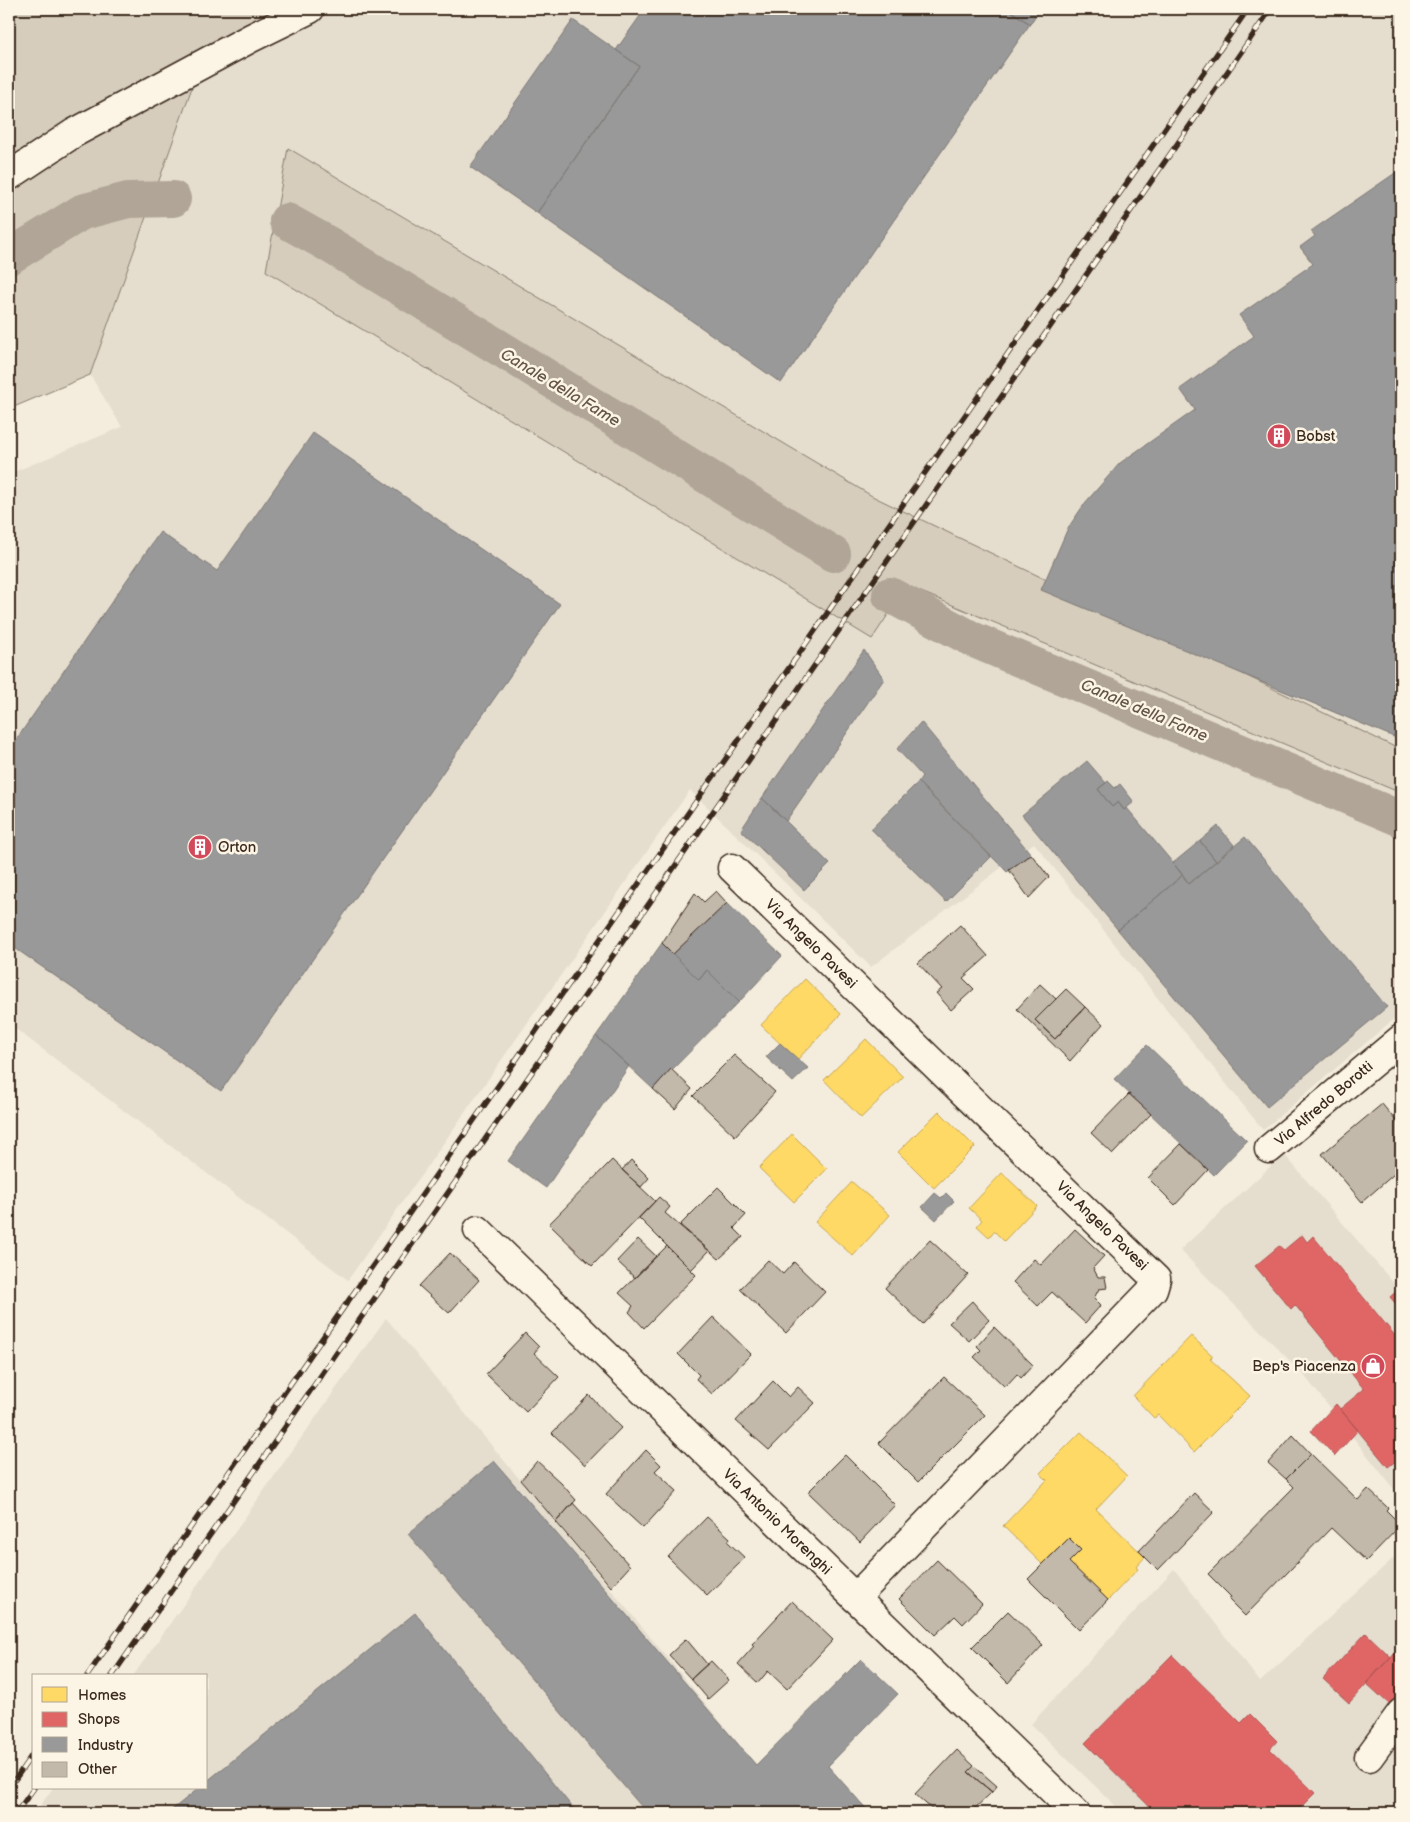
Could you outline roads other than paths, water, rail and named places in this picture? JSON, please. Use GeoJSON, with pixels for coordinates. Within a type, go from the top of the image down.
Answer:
{"type":"FeatureCollection","features":[{"type":"Feature","properties":{"kind":"street"},"geometry":{"type":"LineString","coordinates":[[9,176],[74,132],[251,38],[310,9]]}},
{"type":"Feature","properties":{"kind":"street","name":"Via Angelo Pavesi"},"geometry":{"type":"LineString","coordinates":[[732,868],[1156,1279],[1153,1289],[856,1598]]}},
{"type":"Feature","properties":{"kind":"street","name":"Via Alfredo Borotti"},"geometry":{"type":"LineString","coordinates":[[1269,1149],[1401,1039]]}},
{"type":"Feature","properties":{"kind":"street","name":"Via Antonio Morenghi"},"geometry":{"type":"LineString","coordinates":[[478,1230],[1076,1813]]}},
{"type":"Feature","properties":{"kind":"street"},"geometry":{"type":"LineString","coordinates":[[1369,1758],[1401,1713]]}},
{"type":"Feature","properties":{"kind":"waterway","name":"Canale della Fame"},"geometry":{"type":"LineString","coordinates":[[9,257],[82,212],[128,200],[173,199]]}},
{"type":"Feature","properties":{"kind":"waterway","name":"Canale della Fame"},"geometry":{"type":"LineString","coordinates":[[287,221],[498,347],[833,554]]}},
{"type":"Feature","properties":{"kind":"waterway","name":"Canale della Fame"},"geometry":{"type":"LineString","coordinates":[[890,595],[974,640],[1401,819]]}},
{"type":"Feature","properties":{"kind":"railway"},"geometry":{"type":"LineString","coordinates":[[88,1674],[1248,9]]}},
{"type":"Feature","properties":{"kind":"railway"},"geometry":{"type":"LineString","coordinates":[[113,1674],[1271,9]]}},
{"type":"Feature","properties":{"kind":"railway"},"geometry":{"type":"LineString","coordinates":[[9,1788],[32,1755]]}},
{"type":"Feature","properties":{"kind":"railway"},"geometry":{"type":"LineString","coordinates":[[16,1813],[33,1790]]}},
{"type":"Feature","properties":{"kind":"place","name":"Bobst"},"geometry":{"type":"Point","coordinates":[1279,436]}},
{"type":"Feature","properties":{"kind":"place","name":"Orton"},"geometry":{"type":"Point","coordinates":[200,847]}},
{"type":"Feature","properties":{"kind":"place","name":"Bep's Piacenza"},"geometry":{"type":"Point","coordinates":[1373,1366]}}]}
